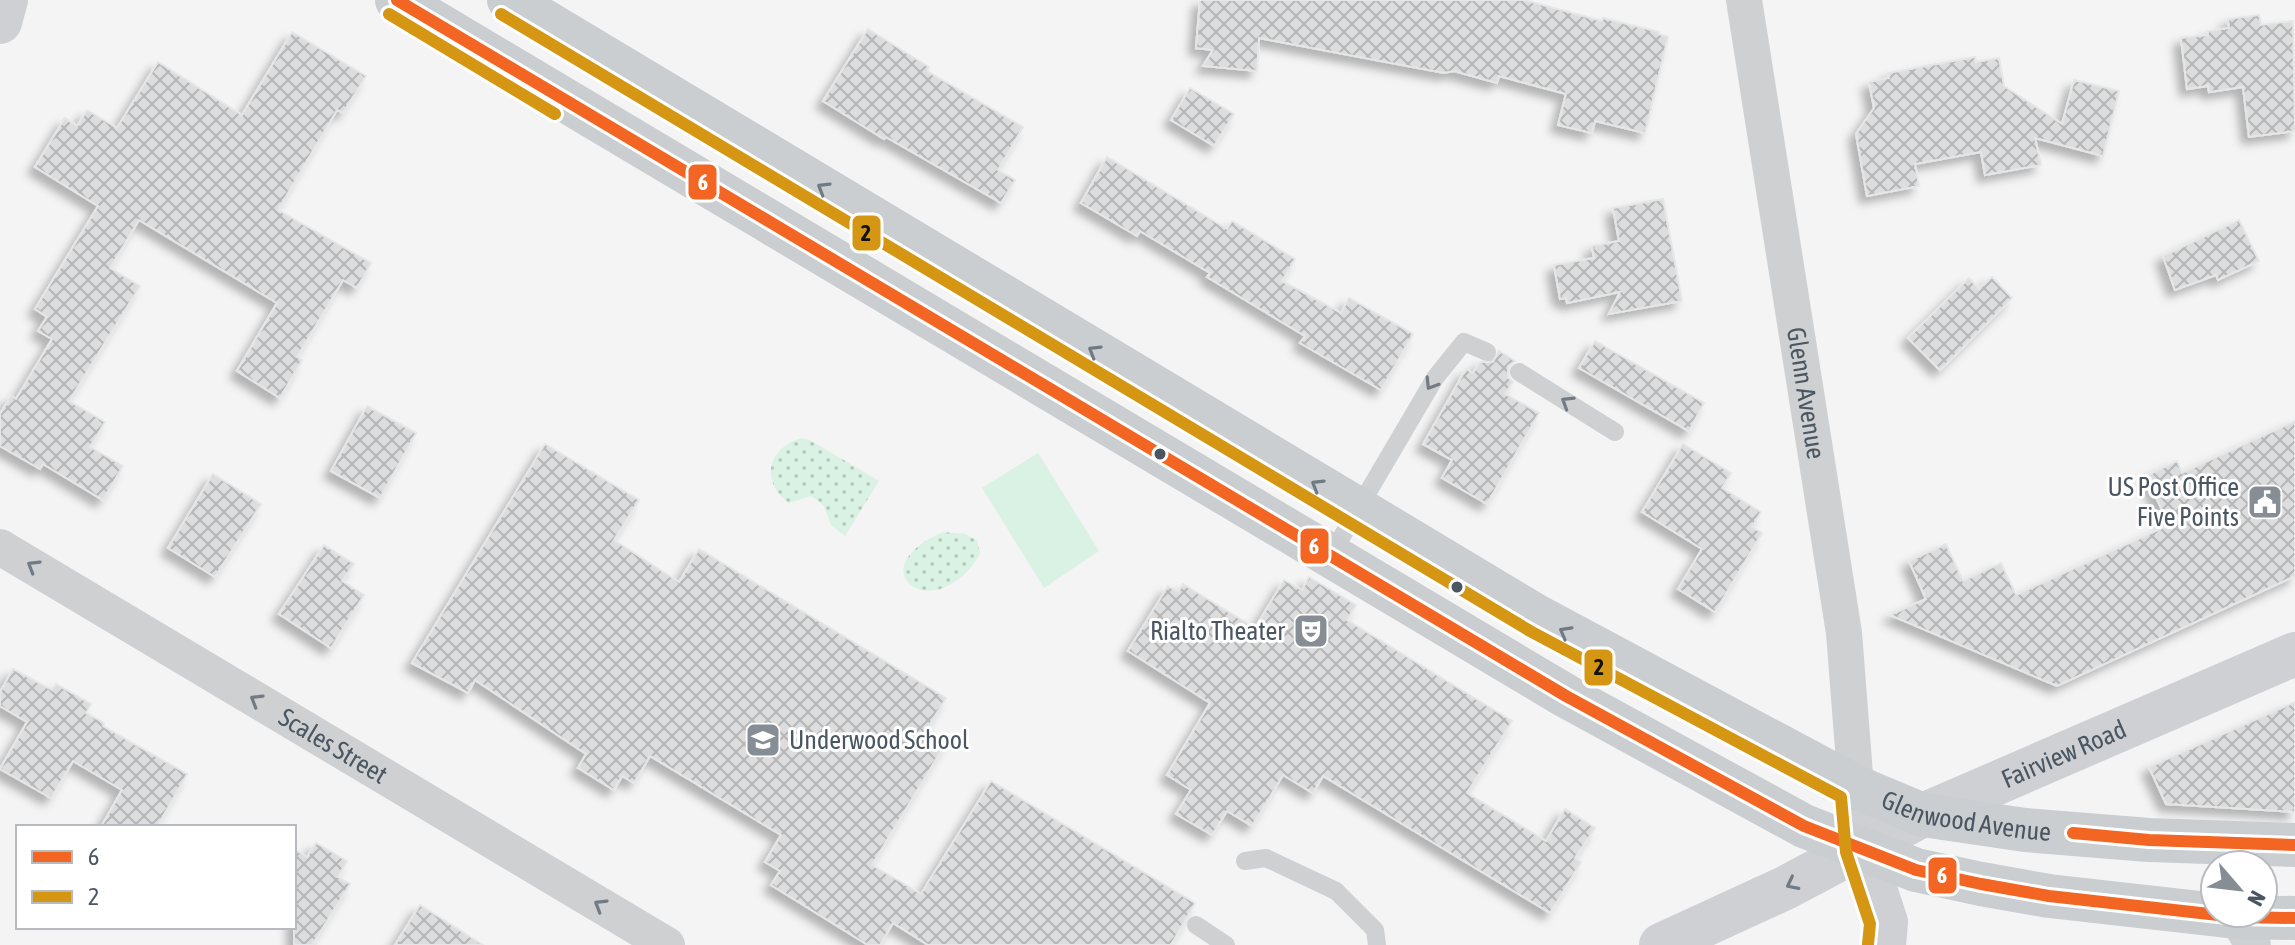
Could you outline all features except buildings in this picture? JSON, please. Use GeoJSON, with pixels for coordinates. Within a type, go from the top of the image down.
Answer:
{"type":"FeatureCollection","features":[{"type":"Feature","properties":{"kind":"main road"},"geometry":{"type":"LineString","coordinates":[[397,0],[1566,696],[1804,826],[1916,870],[1981,884],[2244,931],[2295,918]]}},
{"type":"Feature","properties":{"kind":"main road","name":"Glenwood Avenue"},"geometry":{"type":"LineString","coordinates":[[509,0],[1538,617],[1856,787],[1923,815],[2025,830],[2135,839],[2295,845]]}},
{"type":"Feature","properties":{"kind":"street"},"geometry":{"type":"LineString","coordinates":[[0,22],[6,0]]}},
{"type":"Feature","properties":{"kind":"street","name":"Glenn Avenue"},"geometry":{"type":"LineString","coordinates":[[1744,0],[1844,633],[1856,787]]}},
{"type":"Feature","properties":{"kind":"street","name":"Scales Street"},"geometry":{"type":"LineString","coordinates":[[0,547],[667,945]]}},
{"type":"Feature","properties":{"kind":"street","name":"Fairview Road"},"geometry":{"type":"LineString","coordinates":[[1661,945],[1746,907],[1923,815],[2295,654]]}},
{"type":"Feature","properties":{"kind":"street"},"geometry":{"type":"LineString","coordinates":[[1856,787],[1862,849],[1886,922],[1884,945]]}},
{"type":"Feature","properties":{"kind":"lane"},"geometry":{"type":"LineString","coordinates":[[1331,555],[1444,366],[1464,342],[1487,352]]}},
{"type":"Feature","properties":{"kind":"lane"},"geometry":{"type":"LineString","coordinates":[[1519,372],[1615,432]]}},
{"type":"Feature","properties":{"kind":"lane"},"geometry":{"type":"LineString","coordinates":[[1245,861],[1266,858],[1336,891],[1375,930],[1377,945]]}},
{"type":"Feature","properties":{"kind":"lane"},"geometry":{"type":"LineString","coordinates":[[1196,925],[1226,945]]}},
{"type":"Feature","properties":{"kind":"green space"},"geometry":{"type":"Polygon","coordinates":[[[801,438],[810,440],[879,481],[845,536],[831,525],[824,506],[816,499],[810,496],[789,503],[774,486],[771,467],[775,458],[790,443],[801,438]]]}},
{"type":"Feature","properties":{"kind":"green space"},"geometry":{"type":"Polygon","coordinates":[[[1038,453],[1099,551],[1044,588],[982,488],[1038,453]]]}},
{"type":"Feature","properties":{"kind":"green space"},"geometry":{"type":"Polygon","coordinates":[[[943,532],[965,534],[977,540],[980,554],[962,576],[943,588],[925,590],[912,586],[904,576],[905,562],[917,547],[943,532]]]}},
{"type":"Feature","properties":{"kind":"transit line","name":"6"},"geometry":{"type":"LineString","coordinates":[[397,0],[1566,696],[1804,826],[1916,870],[1981,884],[2049,896],[2236,917],[2295,918]]}},
{"type":"Feature","properties":{"kind":"transit line","name":"2"},"geometry":{"type":"LineString","coordinates":[[389,14],[555,114]]}},
{"type":"Feature","properties":{"kind":"transit line","name":"2"},"geometry":{"type":"LineString","coordinates":[[501,14],[1530,631],[1841,797],[1846,852],[1870,924],[1868,944]]}},
{"type":"Feature","properties":{"kind":"transit line","name":"6"},"geometry":{"type":"LineString","coordinates":[[2073,833],[2149,840],[2295,845]]}},
{"type":"Feature","properties":{"kind":"place","name":"US Post Office Five Points"},"geometry":{"type":"Point","coordinates":[2265,502]}},
{"type":"Feature","properties":{"kind":"place","name":"Rialto Theater"},"geometry":{"type":"Point","coordinates":[1311,631]}},
{"type":"Feature","properties":{"kind":"place","name":"Underwood School"},"geometry":{"type":"Point","coordinates":[763,740]}}]}
